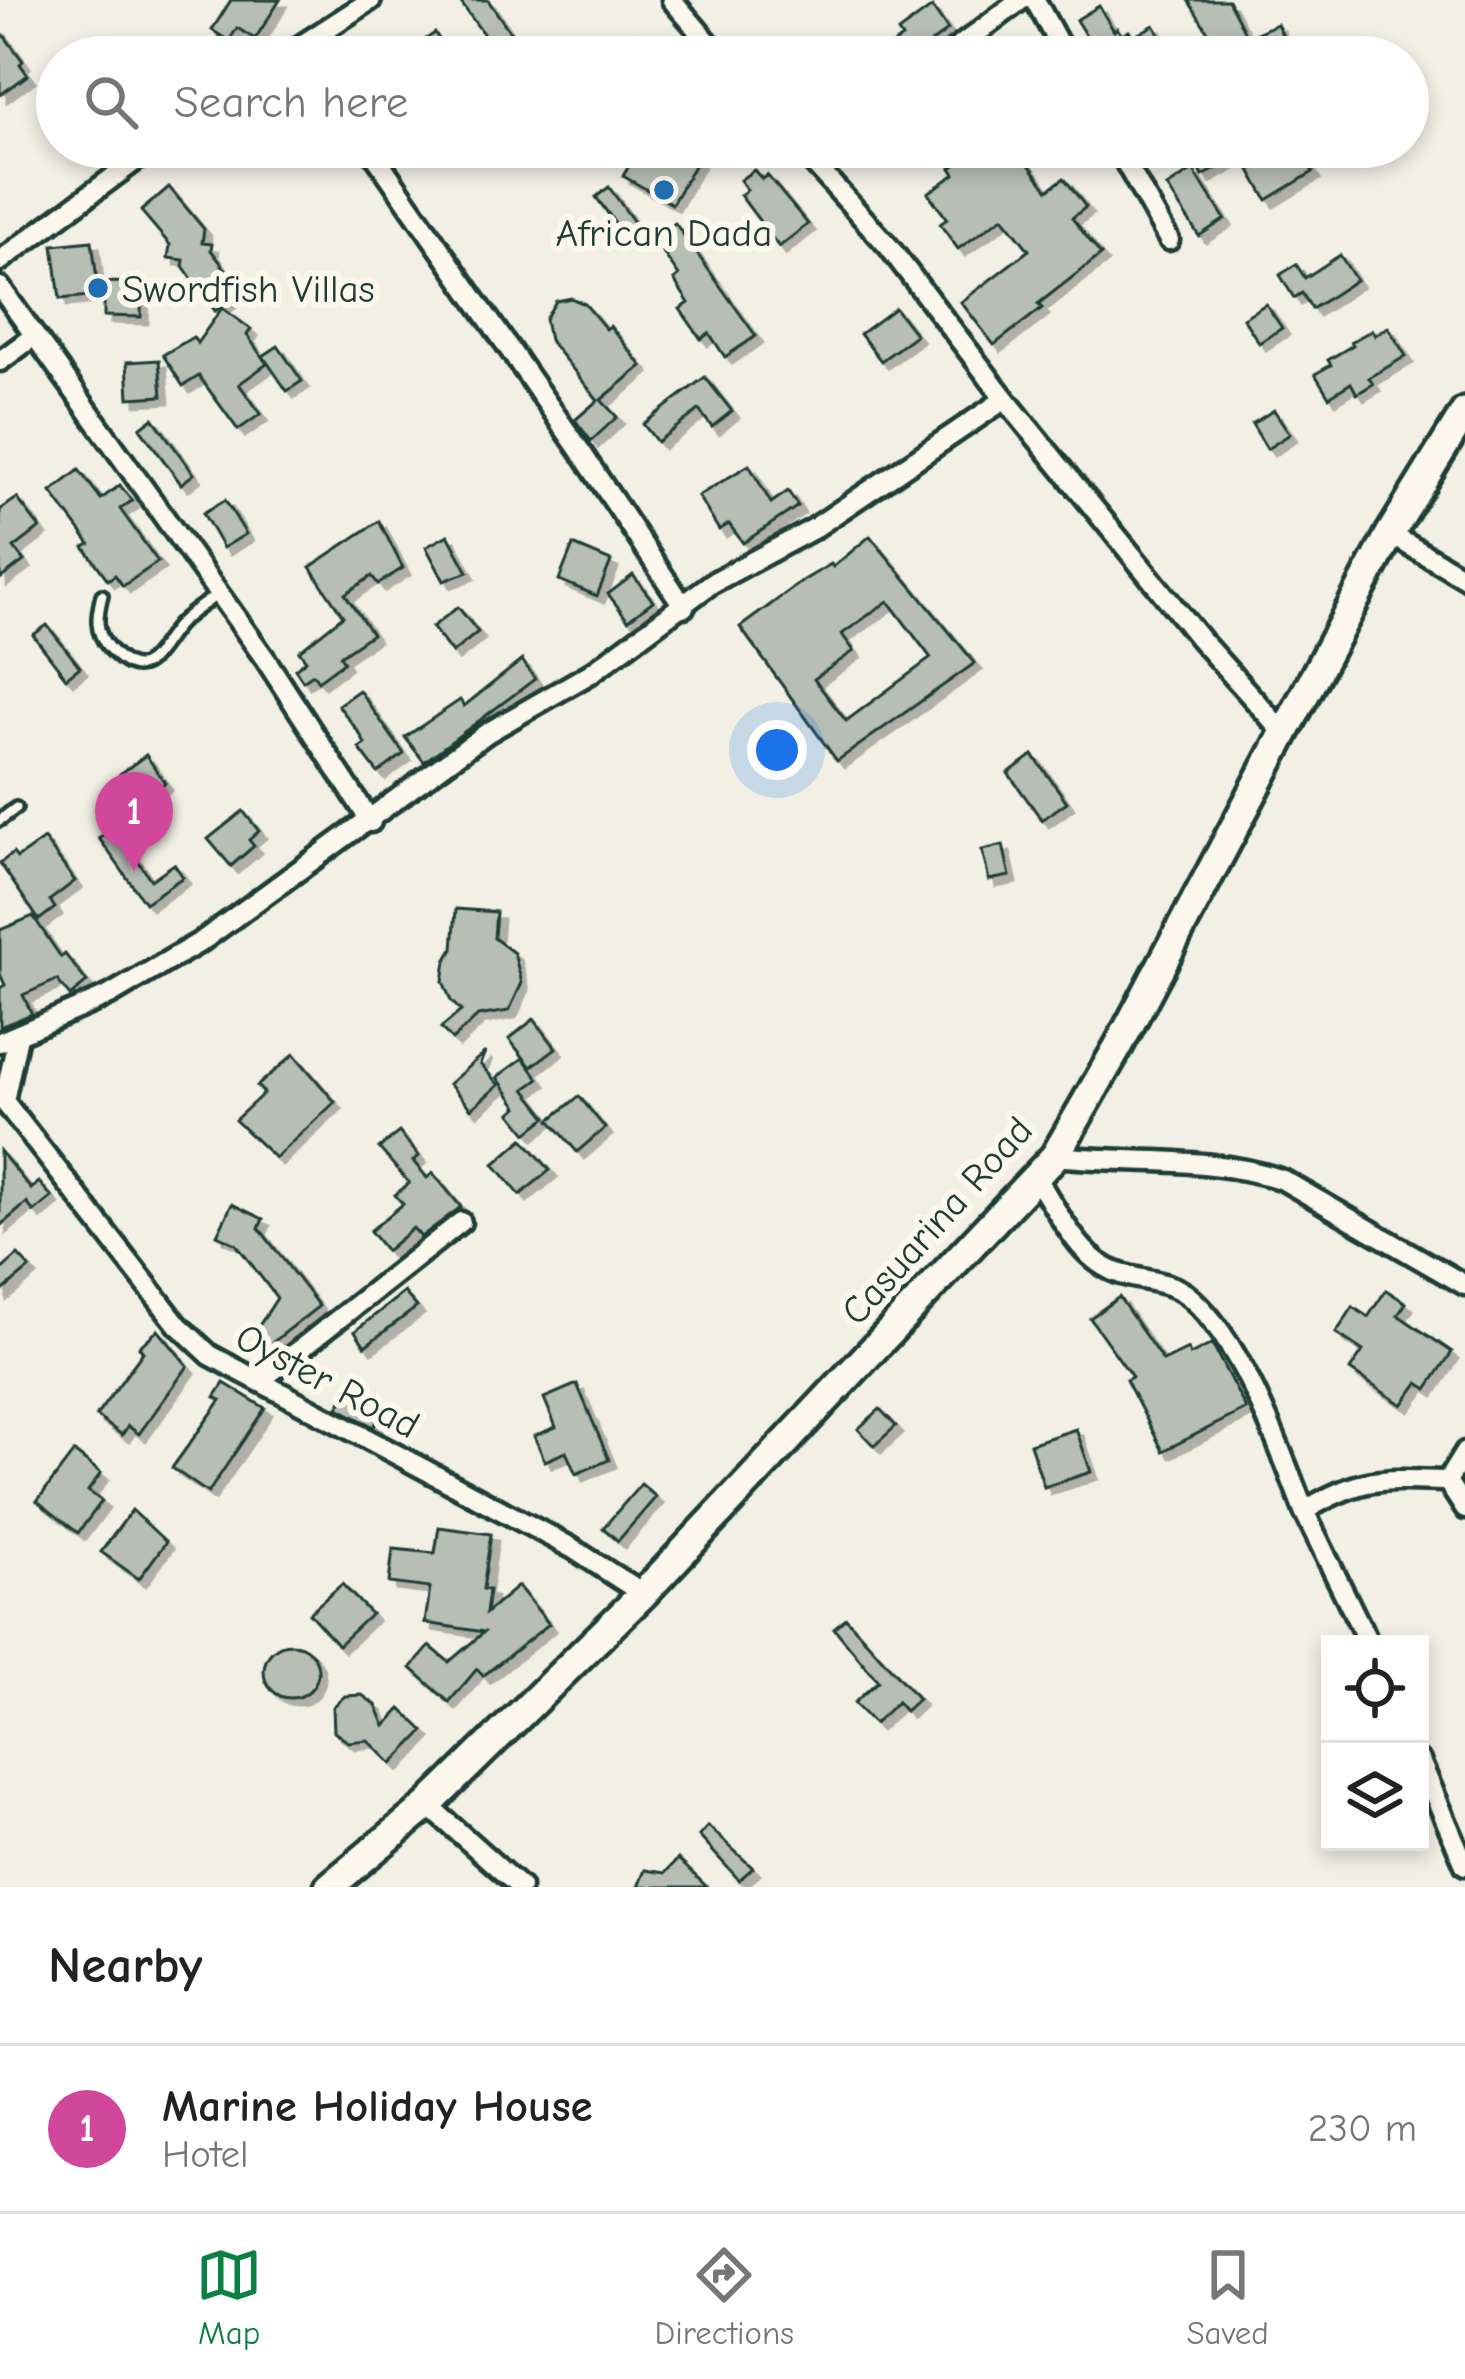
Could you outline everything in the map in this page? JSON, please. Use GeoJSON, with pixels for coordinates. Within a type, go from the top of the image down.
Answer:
{"type":"FeatureCollection","features":[{"type":"Feature","properties":{"kind":"street"},"geometry":{"type":"LineString","coordinates":[[320,36],[371,0]]}},
{"type":"Feature","properties":{"kind":"street"},"geometry":{"type":"LineString","coordinates":[[672,0],[704,36]]}},
{"type":"Feature","properties":{"kind":"street"},"geometry":{"type":"LineString","coordinates":[[973,36],[1021,0]]}},
{"type":"Feature","properties":{"kind":"street"},"geometry":{"type":"LineString","coordinates":[[1035,0],[1055,36]]}},
{"type":"Feature","properties":{"kind":"street"},"geometry":{"type":"LineString","coordinates":[[0,261],[126,168]]}},
{"type":"Feature","properties":{"kind":"street"},"geometry":{"type":"LineString","coordinates":[[383,168],[684,607]]}},
{"type":"Feature","properties":{"kind":"street"},"geometry":{"type":"LineString","coordinates":[[818,168],[889,248],[1185,621],[1283,733]]}},
{"type":"Feature","properties":{"kind":"street"},"geometry":{"type":"LineString","coordinates":[[1129,168],[1169,240]]}},
{"type":"Feature","properties":{"kind":"street"},"geometry":{"type":"LineString","coordinates":[[0,287],[218,594],[371,821]]}},
{"type":"Feature","properties":{"kind":"street"},"geometry":{"type":"LineString","coordinates":[[0,361],[34,336]]}},
{"type":"Feature","properties":{"kind":"street"},"geometry":{"type":"LineString","coordinates":[[2,1098],[9,1039],[110,995],[202,941],[488,734],[591,673],[712,583],[814,529],[1005,399]]}},
{"type":"Feature","properties":{"kind":"street","name":"Casuarina Road"},"geometry":{"type":"LineString","coordinates":[[329,1887],[428,1805],[643,1594],[1055,1156],[1119,1045],[1390,534],[1465,412]]}},
{"type":"Feature","properties":{"kind":"street"},"geometry":{"type":"LineString","coordinates":[[1390,534],[1465,578]]}},
{"type":"Feature","properties":{"kind":"street","name":"Oyster Road"},"geometry":{"type":"LineString","coordinates":[[2,1098],[209,1355],[572,1548],[643,1594]]}},
{"type":"Feature","properties":{"kind":"street"},"geometry":{"type":"LineString","coordinates":[[1055,1156],[1216,1164],[1256,1171],[1283,1180],[1465,1285]]}},
{"type":"Feature","properties":{"kind":"street"},"geometry":{"type":"LineString","coordinates":[[1036,1179],[1092,1259],[1118,1274],[1172,1284],[1194,1300],[1253,1390],[1304,1511],[1365,1635]]}},
{"type":"Feature","properties":{"kind":"street"},"geometry":{"type":"LineString","coordinates":[[260,1381],[461,1222]]}},
{"type":"Feature","properties":{"kind":"street"},"geometry":{"type":"LineString","coordinates":[[1447,1481],[1465,1452]]}},
{"type":"Feature","properties":{"kind":"street"},"geometry":{"type":"LineString","coordinates":[[1304,1511],[1343,1487],[1362,1483],[1447,1481]]}},
{"type":"Feature","properties":{"kind":"street"},"geometry":{"type":"LineString","coordinates":[[1447,1481],[1465,1509]]}},
{"type":"Feature","properties":{"kind":"street"},"geometry":{"type":"LineString","coordinates":[[1429,1782],[1465,1864]]}},
{"type":"Feature","properties":{"kind":"street"},"geometry":{"type":"LineString","coordinates":[[428,1805],[520,1887]]}},
{"type":"Feature","properties":{"kind":"lane"},"geometry":{"type":"LineString","coordinates":[[102,595],[96,620],[104,642],[121,660],[136,666],[151,662],[178,625],[218,594]]}},
{"type":"Feature","properties":{"kind":"lane"},"geometry":{"type":"LineString","coordinates":[[0,820],[16,808]]}},
{"type":"Feature","properties":{"kind":"building"},"geometry":{"type":"Polygon","coordinates":[[[231,0],[280,0],[257,36],[237,28],[232,36],[212,30],[231,0]]]}},
{"type":"Feature","properties":{"kind":"building"},"geometry":{"type":"Polygon","coordinates":[[[459,0],[488,0],[510,32],[485,36],[459,0]]]}},
{"type":"Feature","properties":{"kind":"building"},"geometry":{"type":"Polygon","coordinates":[[[1188,0],[1228,0],[1247,36],[1200,36],[1208,32],[1188,0]]]}},
{"type":"Feature","properties":{"kind":"building"},"geometry":{"type":"Polygon","coordinates":[[[1099,6],[1114,31],[1117,28],[1122,35],[1129,31],[1132,36],[1086,36],[1076,20],[1099,6]]]}},
{"type":"Feature","properties":{"kind":"building"},"geometry":{"type":"Polygon","coordinates":[[[932,7],[948,30],[940,36],[901,36],[898,32],[932,7]]]}},
{"type":"Feature","properties":{"kind":"building"},"geometry":{"type":"Polygon","coordinates":[[[1277,24],[1283,36],[1250,36],[1277,24]]]}},
{"type":"Feature","properties":{"kind":"building"},"geometry":{"type":"Polygon","coordinates":[[[1154,25],[1161,36],[1135,36],[1154,25]]]}},
{"type":"Feature","properties":{"kind":"building"},"geometry":{"type":"Polygon","coordinates":[[[0,30],[28,75],[0,95],[0,30]]]}},
{"type":"Feature","properties":{"kind":"building"},"geometry":{"type":"Polygon","coordinates":[[[628,168],[693,168],[672,204],[623,176],[628,168]]]}},
{"type":"Feature","properties":{"kind":"building"},"geometry":{"type":"Polygon","coordinates":[[[951,168],[1032,168],[1048,190],[1064,178],[1086,207],[1072,218],[1101,255],[994,345],[961,302],[1029,250],[1003,217],[958,249],[940,224],[947,219],[928,193],[955,174],[951,168]]]}},
{"type":"Feature","properties":{"kind":"building"},"geometry":{"type":"Polygon","coordinates":[[[1311,168],[1313,172],[1267,200],[1250,170],[1311,168]]]}},
{"type":"Feature","properties":{"kind":"building"},"geometry":{"type":"Polygon","coordinates":[[[754,170],[762,179],[767,175],[808,224],[779,247],[740,195],[747,190],[740,180],[754,170]]]}},
{"type":"Feature","properties":{"kind":"building"},"geometry":{"type":"Polygon","coordinates":[[[1193,170],[1225,219],[1199,236],[1167,187],[1193,170]]]}},
{"type":"Feature","properties":{"kind":"building"},"geometry":{"type":"Polygon","coordinates":[[[169,187],[204,229],[202,243],[212,244],[211,250],[242,291],[215,311],[183,266],[184,260],[168,258],[170,245],[141,211],[169,187]]]}},
{"type":"Feature","properties":{"kind":"building"},"geometry":{"type":"Polygon","coordinates":[[[609,187],[641,232],[629,242],[596,197],[609,187]]]}},
{"type":"Feature","properties":{"kind":"building"},"geometry":{"type":"Polygon","coordinates":[[[675,223],[756,336],[725,357],[709,333],[701,339],[680,309],[689,303],[674,280],[679,276],[653,238],[675,223]]]}},
{"type":"Feature","properties":{"kind":"building"},"geometry":{"type":"Polygon","coordinates":[[[92,241],[99,295],[60,299],[53,245],[92,241]]]}},
{"type":"Feature","properties":{"kind":"building"},"geometry":{"type":"Polygon","coordinates":[[[1340,255],[1356,280],[1312,309],[1302,293],[1294,298],[1280,275],[1296,264],[1305,278],[1340,255]]]}},
{"type":"Feature","properties":{"kind":"building"},"geometry":{"type":"Polygon","coordinates":[[[104,282],[142,283],[141,317],[104,316],[104,282]]]}},
{"type":"Feature","properties":{"kind":"building"},"geometry":{"type":"Polygon","coordinates":[[[571,298],[585,304],[606,329],[610,326],[642,366],[601,400],[617,417],[591,441],[575,420],[598,400],[549,340],[545,319],[556,301],[571,298]]]}},
{"type":"Feature","properties":{"kind":"building"},"geometry":{"type":"Polygon","coordinates":[[[1266,304],[1282,328],[1259,343],[1243,318],[1266,304]]]}},
{"type":"Feature","properties":{"kind":"building"},"geometry":{"type":"Polygon","coordinates":[[[222,308],[251,329],[247,335],[267,364],[239,384],[261,414],[238,430],[199,376],[183,386],[163,355],[193,337],[197,343],[222,308]]]}},
{"type":"Feature","properties":{"kind":"building"},"geometry":{"type":"Polygon","coordinates":[[[895,308],[916,335],[881,361],[860,334],[895,308]]]}},
{"type":"Feature","properties":{"kind":"building"},"geometry":{"type":"Polygon","coordinates":[[[1388,327],[1406,356],[1369,378],[1373,384],[1357,394],[1351,383],[1329,397],[1315,374],[1331,365],[1328,360],[1351,342],[1388,327]]]}},
{"type":"Feature","properties":{"kind":"building"},"geometry":{"type":"Polygon","coordinates":[[[278,346],[302,381],[287,391],[263,356],[278,346]]]}},
{"type":"Feature","properties":{"kind":"building"},"geometry":{"type":"Polygon","coordinates":[[[159,360],[162,396],[129,398],[127,362],[159,360]]]}},
{"type":"Feature","properties":{"kind":"building"},"geometry":{"type":"Polygon","coordinates":[[[705,377],[732,411],[712,427],[699,410],[657,442],[643,424],[705,377]]]}},
{"type":"Feature","properties":{"kind":"building"},"geometry":{"type":"Polygon","coordinates":[[[1274,410],[1290,434],[1267,449],[1252,424],[1274,410]]]}},
{"type":"Feature","properties":{"kind":"building"},"geometry":{"type":"Polygon","coordinates":[[[153,418],[194,474],[181,484],[140,428],[153,418]]]}},
{"type":"Feature","properties":{"kind":"building"},"geometry":{"type":"Polygon","coordinates":[[[749,465],[771,503],[788,491],[798,506],[743,543],[729,524],[719,530],[698,496],[749,465]]]}},
{"type":"Feature","properties":{"kind":"building"},"geometry":{"type":"Polygon","coordinates":[[[79,470],[101,499],[120,485],[132,501],[120,509],[158,562],[123,586],[115,575],[108,580],[84,547],[90,544],[51,492],[79,470]]]}},
{"type":"Feature","properties":{"kind":"building"},"geometry":{"type":"Polygon","coordinates":[[[17,498],[40,528],[14,548],[24,561],[0,579],[0,510],[17,498]]]}},
{"type":"Feature","properties":{"kind":"building"},"geometry":{"type":"Polygon","coordinates":[[[225,500],[246,534],[223,548],[203,513],[225,500]]]}},
{"type":"Feature","properties":{"kind":"building"},"geometry":{"type":"Polygon","coordinates":[[[379,521],[403,568],[378,584],[372,576],[345,594],[372,634],[340,656],[344,662],[318,681],[313,674],[303,681],[295,669],[306,660],[299,651],[343,616],[310,567],[379,521]]]}},
{"type":"Feature","properties":{"kind":"building"},"geometry":{"type":"Polygon","coordinates":[[[448,535],[468,572],[444,581],[426,547],[448,535]]]}},
{"type":"Feature","properties":{"kind":"building"},"geometry":{"type":"Polygon","coordinates":[[[870,536],[975,663],[837,761],[740,627],[804,580],[833,567],[870,536]],[[888,601],[842,634],[854,651],[814,679],[846,721],[931,658],[888,601]]]}},
{"type":"Feature","properties":{"kind":"building"},"geometry":{"type":"Polygon","coordinates":[[[573,545],[611,561],[597,596],[559,580],[573,545]]]}},
{"type":"Feature","properties":{"kind":"building"},"geometry":{"type":"Polygon","coordinates":[[[633,575],[653,601],[628,620],[608,594],[633,575]]]}},
{"type":"Feature","properties":{"kind":"building"},"geometry":{"type":"Polygon","coordinates":[[[458,607],[478,632],[452,653],[432,627],[458,607]]]}},
{"type":"Feature","properties":{"kind":"building"},"geometry":{"type":"Polygon","coordinates":[[[47,625],[80,667],[66,678],[33,635],[47,625]]]}},
{"type":"Feature","properties":{"kind":"building"},"geometry":{"type":"Polygon","coordinates":[[[522,660],[535,679],[424,762],[405,737],[460,700],[464,706],[522,660]]]}},
{"type":"Feature","properties":{"kind":"building"},"geometry":{"type":"Polygon","coordinates":[[[359,690],[404,754],[378,773],[359,748],[365,744],[360,734],[338,705],[359,690]]]}},
{"type":"Feature","properties":{"kind":"building"},"geometry":{"type":"Polygon","coordinates":[[[146,755],[165,783],[136,803],[120,774],[146,755]]]}},
{"type":"Feature","properties":{"kind":"building"},"geometry":{"type":"Polygon","coordinates":[[[1033,755],[1067,802],[1042,820],[1008,773],[1033,755]]]}},
{"type":"Feature","properties":{"kind":"building"},"geometry":{"type":"Polygon","coordinates":[[[243,811],[259,831],[249,840],[254,846],[231,866],[208,839],[243,811]]]}},
{"type":"Feature","properties":{"kind":"building"},"geometry":{"type":"Polygon","coordinates":[[[115,827],[151,880],[174,864],[183,877],[145,903],[99,838],[115,827]]]}},
{"type":"Feature","properties":{"kind":"building"},"geometry":{"type":"Polygon","coordinates":[[[44,839],[75,881],[50,900],[55,908],[39,920],[0,863],[13,853],[17,858],[44,839]]]}},
{"type":"Feature","properties":{"kind":"building"},"geometry":{"type":"Polygon","coordinates":[[[1003,845],[1010,876],[989,880],[982,850],[1003,845]]]}},
{"type":"Feature","properties":{"kind":"building"},"geometry":{"type":"Polygon","coordinates":[[[456,909],[496,912],[494,938],[514,953],[522,983],[509,1011],[478,1016],[452,1040],[441,1028],[461,1011],[443,981],[453,949],[456,909]]]}},
{"type":"Feature","properties":{"kind":"building"},"geometry":{"type":"Polygon","coordinates":[[[33,916],[61,957],[65,954],[87,982],[70,996],[57,980],[23,995],[32,1014],[0,1027],[0,988],[5,985],[0,974],[0,930],[33,916]]]}},
{"type":"Feature","properties":{"kind":"building"},"geometry":{"type":"Polygon","coordinates":[[[534,1019],[556,1048],[531,1067],[509,1039],[534,1019]]]}},
{"type":"Feature","properties":{"kind":"building"},"geometry":{"type":"Polygon","coordinates":[[[485,1052],[480,1064],[499,1085],[471,1109],[449,1084],[485,1052]]]}},
{"type":"Feature","properties":{"kind":"building"},"geometry":{"type":"Polygon","coordinates":[[[294,1054],[335,1102],[275,1158],[235,1120],[264,1093],[257,1086],[294,1054]]]}},
{"type":"Feature","properties":{"kind":"building"},"geometry":{"type":"Polygon","coordinates":[[[523,1058],[539,1079],[525,1089],[547,1117],[527,1133],[511,1113],[518,1107],[497,1077],[523,1058]]]}},
{"type":"Feature","properties":{"kind":"building"},"geometry":{"type":"Polygon","coordinates":[[[579,1096],[605,1128],[577,1152],[550,1120],[579,1096]]]}},
{"type":"Feature","properties":{"kind":"building"},"geometry":{"type":"Polygon","coordinates":[[[399,1132],[419,1156],[413,1161],[427,1178],[433,1173],[461,1207],[421,1237],[413,1228],[386,1251],[370,1231],[403,1204],[395,1195],[409,1183],[379,1148],[399,1132]]]}},
{"type":"Feature","properties":{"kind":"building"},"geometry":{"type":"Polygon","coordinates":[[[523,1139],[550,1170],[520,1195],[494,1164],[523,1139]]]}},
{"type":"Feature","properties":{"kind":"building"},"geometry":{"type":"Polygon","coordinates":[[[0,1151],[31,1189],[39,1182],[52,1197],[34,1212],[27,1203],[0,1226],[0,1151]]]}},
{"type":"Feature","properties":{"kind":"building"},"geometry":{"type":"Polygon","coordinates":[[[232,1204],[263,1219],[259,1228],[319,1306],[267,1347],[255,1332],[277,1298],[236,1244],[217,1235],[232,1204]]]}},
{"type":"Feature","properties":{"kind":"building"},"geometry":{"type":"Polygon","coordinates":[[[18,1255],[30,1268],[0,1293],[0,1271],[18,1255]]]}},
{"type":"Feature","properties":{"kind":"building"},"geometry":{"type":"Polygon","coordinates":[[[1386,1290],[1406,1303],[1398,1315],[1452,1352],[1427,1389],[1418,1383],[1402,1405],[1350,1370],[1363,1351],[1336,1333],[1353,1307],[1368,1317],[1386,1290]]]}},
{"type":"Feature","properties":{"kind":"building"},"geometry":{"type":"Polygon","coordinates":[[[404,1292],[417,1307],[365,1346],[355,1331],[404,1292]]]}},
{"type":"Feature","properties":{"kind":"building"},"geometry":{"type":"Polygon","coordinates":[[[1119,1297],[1163,1361],[1212,1344],[1246,1409],[1163,1451],[1126,1380],[1132,1377],[1090,1318],[1119,1297]]]}},
{"type":"Feature","properties":{"kind":"building"},"geometry":{"type":"Polygon","coordinates":[[[158,1330],[188,1366],[139,1434],[128,1426],[122,1435],[96,1416],[143,1352],[139,1347],[158,1330]]]}},
{"type":"Feature","properties":{"kind":"building"},"geometry":{"type":"Polygon","coordinates":[[[224,1383],[265,1408],[208,1493],[172,1468],[221,1400],[215,1397],[224,1383]]]}},
{"type":"Feature","properties":{"kind":"building"},"geometry":{"type":"Polygon","coordinates":[[[577,1384],[609,1460],[576,1474],[566,1452],[545,1461],[534,1436],[556,1427],[544,1398],[577,1384]]]}},
{"type":"Feature","properties":{"kind":"building"},"geometry":{"type":"Polygon","coordinates":[[[347,1391],[382,1411],[374,1427],[338,1408],[347,1391]]]}},
{"type":"Feature","properties":{"kind":"building"},"geometry":{"type":"Polygon","coordinates":[[[880,1409],[896,1426],[874,1446],[858,1429],[880,1409]]]}},
{"type":"Feature","properties":{"kind":"building"},"geometry":{"type":"Polygon","coordinates":[[[1076,1429],[1091,1472],[1044,1487],[1030,1444],[1076,1429]]]}},
{"type":"Feature","properties":{"kind":"building"},"geometry":{"type":"Polygon","coordinates":[[[74,1452],[101,1473],[88,1491],[102,1501],[78,1533],[37,1501],[74,1452]]]}},
{"type":"Feature","properties":{"kind":"building"},"geometry":{"type":"Polygon","coordinates":[[[641,1484],[656,1497],[618,1541],[603,1528],[641,1484]]]}},
{"type":"Feature","properties":{"kind":"building"},"geometry":{"type":"Polygon","coordinates":[[[132,1510],[166,1542],[139,1579],[101,1552],[132,1510]]]}},
{"type":"Feature","properties":{"kind":"building"},"geometry":{"type":"Polygon","coordinates":[[[439,1527],[491,1534],[483,1589],[489,1590],[486,1613],[518,1586],[549,1624],[483,1676],[477,1669],[449,1702],[411,1668],[430,1646],[449,1662],[484,1632],[425,1623],[430,1588],[389,1583],[393,1549],[435,1553],[439,1527]]]}},
{"type":"Feature","properties":{"kind":"building"},"geometry":{"type":"Polygon","coordinates":[[[342,1584],[371,1614],[338,1645],[309,1613],[342,1584]]]}},
{"type":"Feature","properties":{"kind":"building"},"geometry":{"type":"Polygon","coordinates":[[[846,1618],[918,1699],[905,1711],[897,1702],[874,1724],[854,1703],[878,1681],[834,1628],[846,1618]]]}},
{"type":"Feature","properties":{"kind":"building"},"geometry":{"type":"Polygon","coordinates":[[[291,1644],[310,1652],[318,1671],[310,1690],[291,1698],[272,1690],[264,1671],[272,1652],[291,1644]]]}},
{"type":"Feature","properties":{"kind":"building"},"geometry":{"type":"Polygon","coordinates":[[[362,1695],[376,1705],[385,1726],[401,1709],[424,1731],[392,1764],[368,1740],[348,1742],[334,1732],[333,1707],[345,1696],[362,1695]]]}},
{"type":"Feature","properties":{"kind":"building"},"geometry":{"type":"Polygon","coordinates":[[[708,1826],[753,1868],[739,1880],[699,1836],[708,1826]]]}},
{"type":"Feature","properties":{"kind":"building"},"geometry":{"type":"Polygon","coordinates":[[[678,1859],[707,1887],[638,1887],[645,1870],[665,1873],[678,1859]]]}},
{"type":"Feature","properties":{"kind":"place","name":"African Dada"},"geometry":{"type":"Point","coordinates":[664,190]}},
{"type":"Feature","properties":{"kind":"place","name":"Swordfish Villas"},"geometry":{"type":"Point","coordinates":[98,288]}},
{"type":"Feature","properties":{"kind":"place","name":"Marine Holiday House"},"geometry":{"type":"Point","coordinates":[134,871]}}]}
